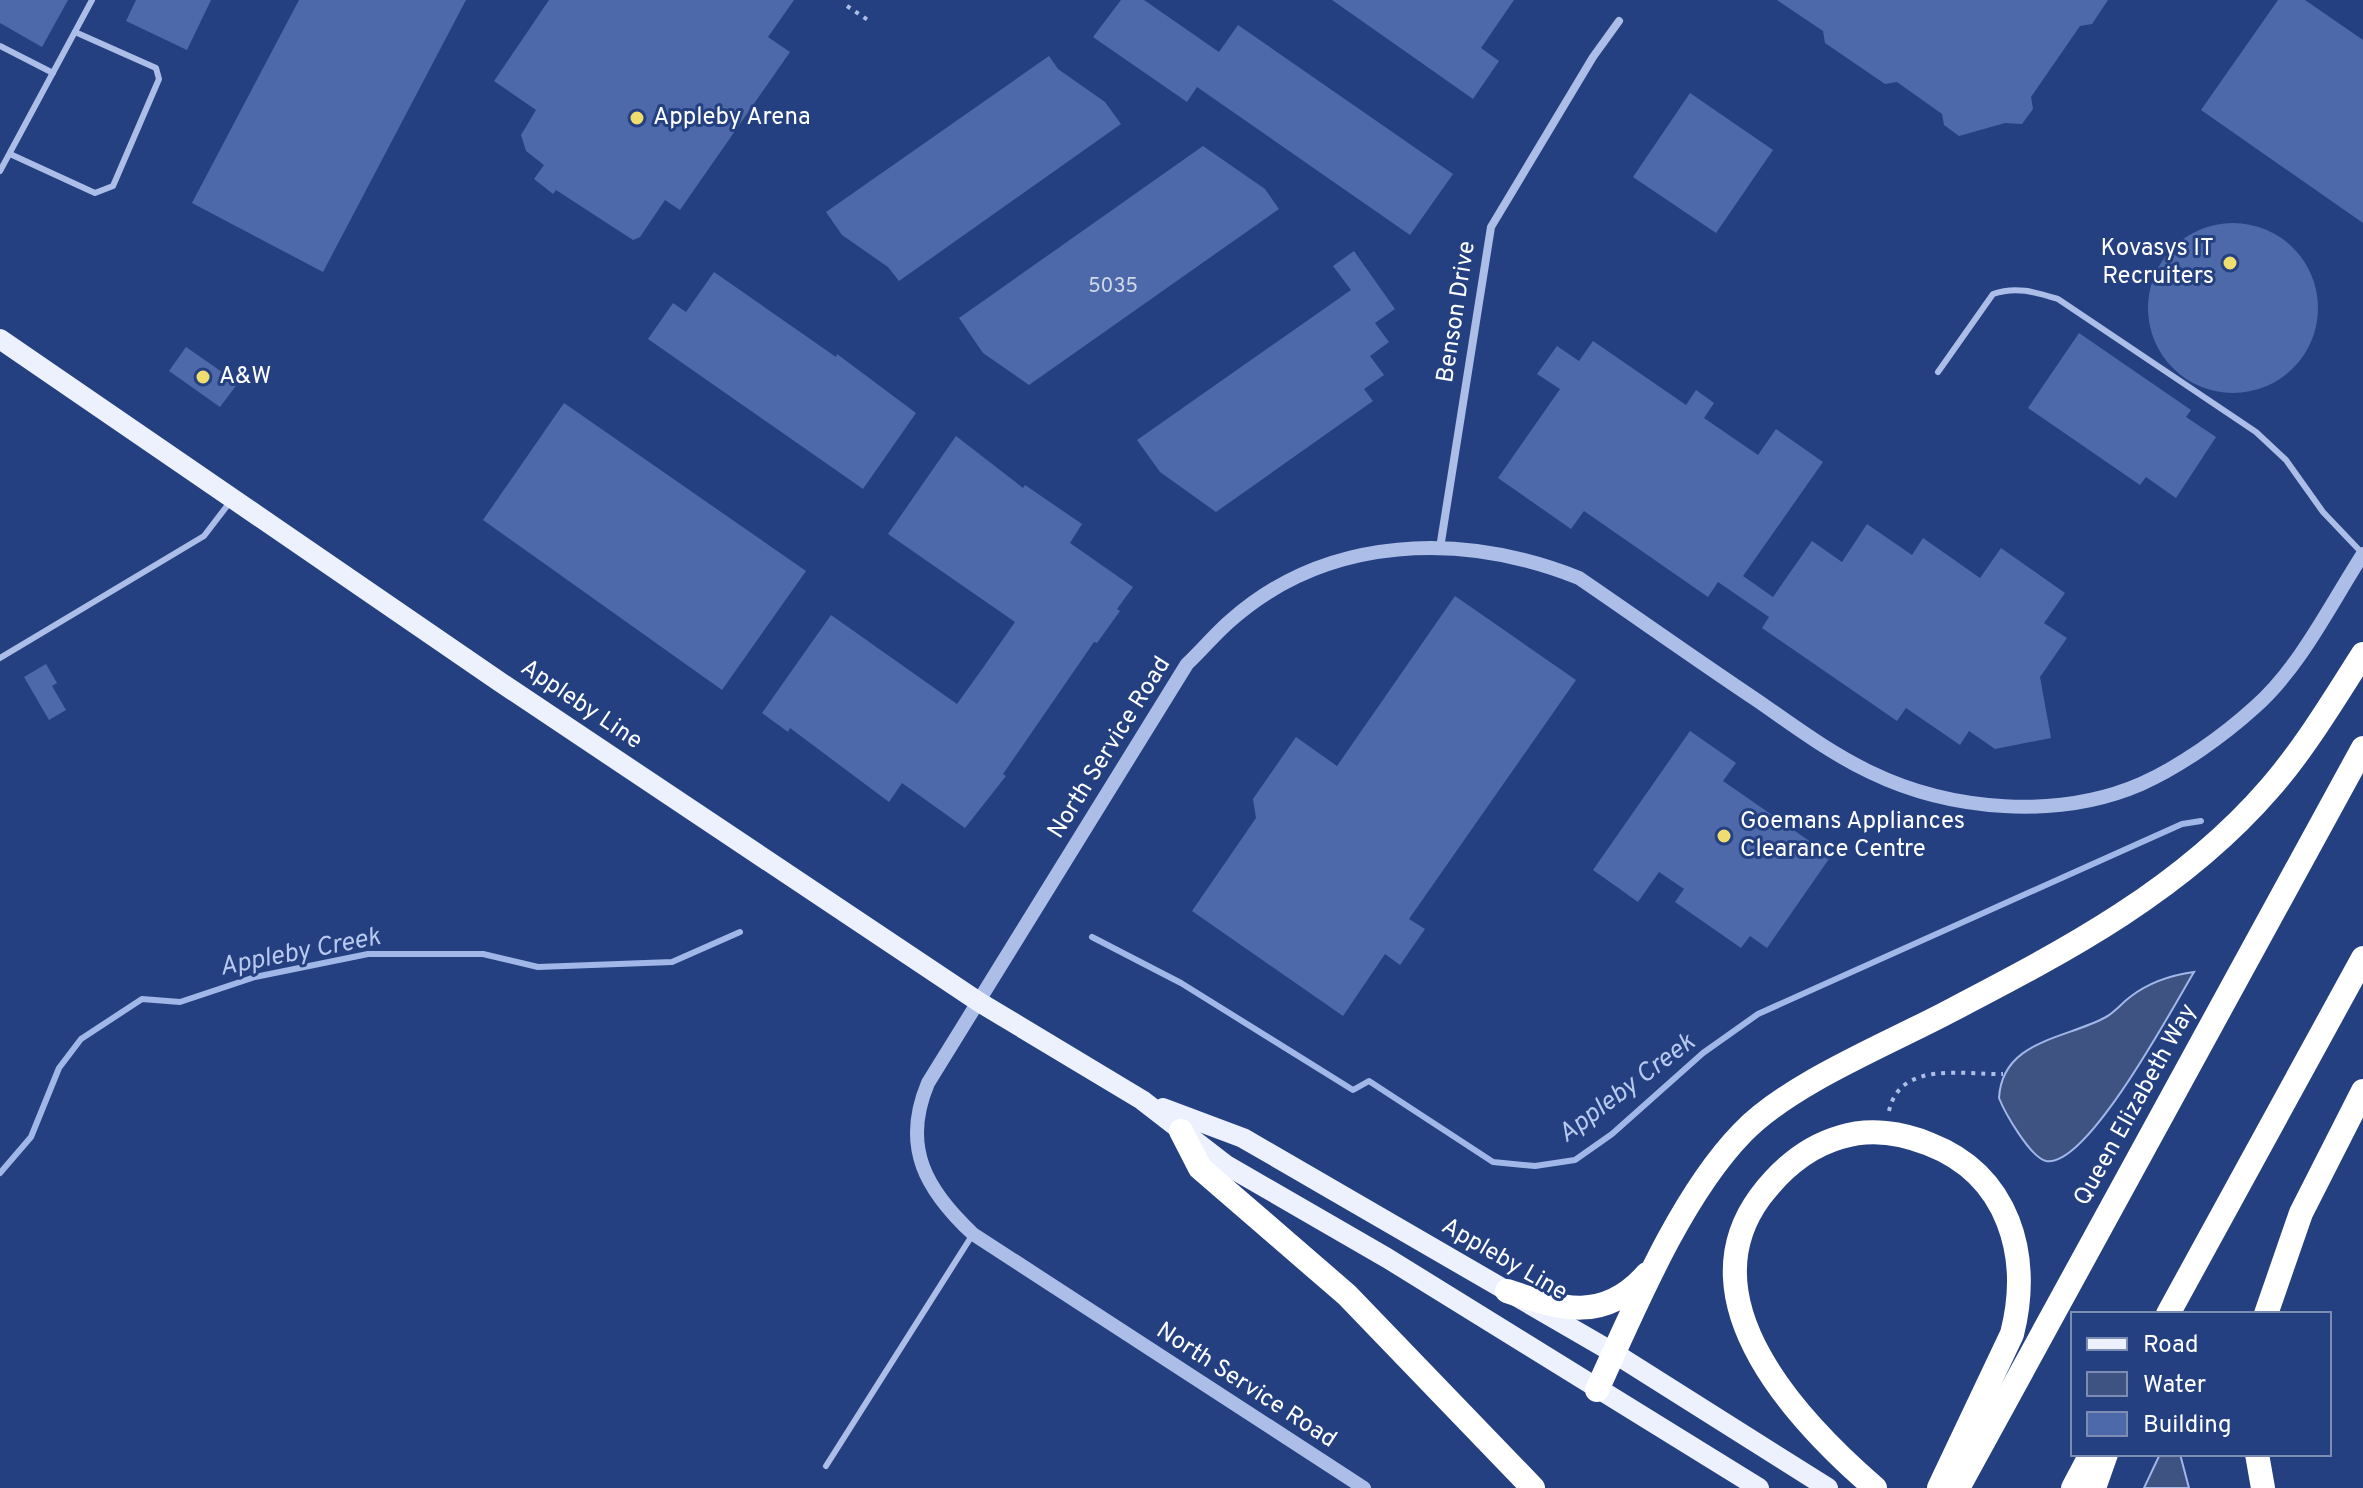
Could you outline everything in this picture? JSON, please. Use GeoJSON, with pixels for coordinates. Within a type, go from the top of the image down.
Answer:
{"type":"FeatureCollection","features":[{"type":"Feature","properties":{"kind":"highway"},"geometry":{"type":"LineString","coordinates":[[1597,1390],[1660,1260],[1719,1159],[1743,1131],[1772,1108],[2096,933],[2145,902],[2208,852],[2271,787],[2363,654]]}},
{"type":"Feature","properties":{"kind":"highway","name":"Queen Elizabeth Way"},"geometry":{"type":"LineString","coordinates":[[1958,1488],[2363,748]]}},
{"type":"Feature","properties":{"kind":"highway"},"geometry":{"type":"LineString","coordinates":[[2169,1312],[2363,958]]}},
{"type":"Feature","properties":{"kind":"highway"},"geometry":{"type":"LineString","coordinates":[[2267,1312],[2301,1213],[2363,1091]]}},
{"type":"Feature","properties":{"kind":"highway"},"geometry":{"type":"LineString","coordinates":[[1181,1131],[1200,1168],[1347,1295],[1533,1488]]}},
{"type":"Feature","properties":{"kind":"highway"},"geometry":{"type":"LineString","coordinates":[[1875,1488],[1818,1434],[1770,1375],[1744,1318],[1735,1266],[1742,1231],[1756,1203],[1775,1177],[1818,1145],[1842,1136],[1885,1133],[1938,1147],[1978,1174],[2005,1211],[2019,1257],[2019,1308],[2012,1334],[1939,1488]]}},
{"type":"Feature","properties":{"kind":"highway"},"geometry":{"type":"LineString","coordinates":[[1507,1291],[1549,1305],[1592,1308],[1634,1288],[1660,1260]]}},
{"type":"Feature","properties":{"kind":"highway"},"geometry":{"type":"LineString","coordinates":[[2073,1488],[2090,1456]]}},
{"type":"Feature","properties":{"kind":"highway"},"geometry":{"type":"LineString","coordinates":[[2094,1488],[2105,1456]]}},
{"type":"Feature","properties":{"kind":"highway"},"geometry":{"type":"LineString","coordinates":[[2257,1456],[2263,1488]]}},
{"type":"Feature","properties":{"kind":"main road","name":"Appleby Line"},"geometry":{"type":"LineString","coordinates":[[0,339],[500,682],[979,1002],[1142,1100],[1226,1165],[1387,1258],[1759,1488]]}},
{"type":"Feature","properties":{"kind":"main road","name":"Appleby Line"},"geometry":{"type":"LineString","coordinates":[[1142,1100],[1243,1138],[1614,1353],[1828,1488]]}},
{"type":"Feature","properties":{"kind":"street","name":"Benson Drive"},"geometry":{"type":"LineString","coordinates":[[1440,548],[1491,227],[1593,57],[1619,21]]}},
{"type":"Feature","properties":{"kind":"street","name":"North Service Road"},"geometry":{"type":"LineString","coordinates":[[1364,1488],[973,1234],[937,1197],[918,1153],[916,1130],[919,1104],[928,1083],[1187,664],[1231,620],[1302,574],[1343,559],[1389,549],[1496,551],[1538,561],[1579,578],[1827,748],[1871,773],[1948,799],[2029,806],[2094,799],[2141,784],[2219,737],[2256,706],[2287,672],[2363,554]]}},
{"type":"Feature","properties":{"kind":"lane"},"geometry":{"type":"LineString","coordinates":[[0,171],[91,2],[82,0]]}},
{"type":"Feature","properties":{"kind":"lane"},"geometry":{"type":"LineString","coordinates":[[10,154],[95,193],[113,186],[159,79],[156,68],[75,32]]}},
{"type":"Feature","properties":{"kind":"lane"},"geometry":{"type":"LineString","coordinates":[[0,46],[53,73]]}},
{"type":"Feature","properties":{"kind":"lane"},"geometry":{"type":"LineString","coordinates":[[1938,372],[1993,294],[2006,289],[2028,290],[2058,299],[2256,432],[2286,460],[2323,512],[2363,554]]}},
{"type":"Feature","properties":{"kind":"lane"},"geometry":{"type":"LineString","coordinates":[[0,658],[204,536],[233,498]]}},
{"type":"Feature","properties":{"kind":"lane"},"geometry":{"type":"LineString","coordinates":[[826,1466],[973,1234]]}},
{"type":"Feature","properties":{"kind":"path"},"geometry":{"type":"LineString","coordinates":[[847,6],[871,22]]}},
{"type":"Feature","properties":{"kind":"path"},"geometry":{"type":"LineString","coordinates":[[1885,1133],[1895,1094],[1908,1081],[1943,1073],[2003,1074]]}},
{"type":"Feature","properties":{"kind":"water"},"geometry":{"type":"Polygon","coordinates":[[[2194,972],[2128,1082],[2084,1139],[2063,1157],[2046,1161],[2033,1152],[1999,1098],[2003,1079],[2011,1064],[2039,1044],[2106,1017],[2144,988],[2194,972]]]}},
{"type":"Feature","properties":{"kind":"water"},"geometry":{"type":"Polygon","coordinates":[[[2159,1456],[2181,1456],[2189,1488],[2144,1488],[2159,1456]]]}},
{"type":"Feature","properties":{"kind":"building"},"geometry":{"type":"Polygon","coordinates":[[[0,0],[68,0],[42,47],[0,23],[0,0]]]}},
{"type":"Feature","properties":{"kind":"building"},"geometry":{"type":"Polygon","coordinates":[[[136,0],[211,0],[187,50],[126,21],[136,0]]]}},
{"type":"Feature","properties":{"kind":"building"},"geometry":{"type":"Polygon","coordinates":[[[299,0],[466,0],[323,272],[192,203],[299,0]]]}},
{"type":"Feature","properties":{"kind":"building","name":"Appleby Arena"},"geometry":{"type":"Polygon","coordinates":[[[549,0],[794,0],[768,37],[790,52],[680,210],[665,200],[640,237],[633,240],[556,190],[553,194],[534,179],[544,165],[526,151],[521,135],[536,110],[494,81],[549,0]]]}},
{"type":"Feature","properties":{"kind":"building"},"geometry":{"type":"Polygon","coordinates":[[[1121,0],[1144,0],[1219,52],[1238,25],[1453,174],[1410,235],[1197,87],[1187,102],[1093,37],[1121,0]]]}},
{"type":"Feature","properties":{"kind":"building"},"geometry":{"type":"Polygon","coordinates":[[[1332,0],[1514,0],[1481,48],[1499,61],[1473,99],[1332,0]]]}},
{"type":"Feature","properties":{"kind":"building"},"geometry":{"type":"Polygon","coordinates":[[[1777,0],[2108,0],[2092,24],[2080,26],[2031,97],[2033,109],[2022,124],[2005,123],[1959,136],[1944,125],[1942,114],[1897,82],[1885,84],[1825,43],[1823,31],[1777,0]]]}},
{"type":"Feature","properties":{"kind":"building"},"geometry":{"type":"Polygon","coordinates":[[[2278,0],[2305,0],[2363,40],[2363,223],[2201,110],[2278,0]]]}},
{"type":"Feature","properties":{"kind":"building"},"geometry":{"type":"Polygon","coordinates":[[[1049,56],[1058,69],[1105,102],[1121,124],[899,281],[888,267],[842,235],[826,212],[1049,56]]]}},
{"type":"Feature","properties":{"kind":"building"},"geometry":{"type":"Polygon","coordinates":[[[1690,93],[1773,150],[1716,233],[1633,177],[1690,93]]]}},
{"type":"Feature","properties":{"kind":"building"},"geometry":{"type":"Polygon","coordinates":[[[1203,146],[1265,189],[1279,209],[1029,385],[983,353],[959,318],[1203,146]]]}},
{"type":"Feature","properties":{"kind":"building"},"geometry":{"type":"Polygon","coordinates":[[[2233,223],[2266,229],[2293,248],[2312,275],[2318,308],[2312,341],[2293,368],[2266,387],[2233,393],[2200,387],[2173,368],[2154,341],[2148,308],[2154,275],[2173,248],[2200,229],[2233,223]]]}},
{"type":"Feature","properties":{"kind":"building"},"geometry":{"type":"Polygon","coordinates":[[[1354,251],[1395,309],[1375,323],[1389,342],[1370,356],[1384,375],[1364,389],[1373,401],[1216,512],[1160,472],[1137,440],[1351,290],[1333,266],[1354,251]]]}},
{"type":"Feature","properties":{"kind":"building"},"geometry":{"type":"Polygon","coordinates":[[[714,272],[836,357],[837,354],[916,413],[863,489],[648,339],[673,303],[686,312],[714,272]]]}},
{"type":"Feature","properties":{"kind":"building"},"geometry":{"type":"Polygon","coordinates":[[[2079,333],[2191,410],[2186,417],[2216,437],[2176,498],[2146,477],[2140,485],[2028,408],[2079,333]]]}},
{"type":"Feature","properties":{"kind":"building"},"geometry":{"type":"Polygon","coordinates":[[[1593,341],[1686,405],[1696,390],[1714,403],[1704,418],[1758,455],[1776,429],[1823,462],[1743,576],[1773,597],[1812,541],[1842,562],[1867,524],[1912,555],[1923,538],[1980,578],[2001,548],[2065,593],[2044,623],[2067,638],[2040,677],[2051,738],[1995,749],[1969,731],[1960,745],[1906,708],[1897,721],[1762,628],[1769,617],[1718,582],[1708,597],[1584,511],[1571,529],[1498,478],[1560,389],[1537,374],[1557,346],[1579,361],[1593,341]]]}},
{"type":"Feature","properties":{"kind":"building","name":"A&W"},"geometry":{"type":"Polygon","coordinates":[[[186,347],[238,383],[220,407],[169,371],[186,347]]]}},
{"type":"Feature","properties":{"kind":"building"},"geometry":{"type":"Polygon","coordinates":[[[564,403],[806,571],[722,690],[483,520],[564,403]]]}},
{"type":"Feature","properties":{"kind":"building"},"geometry":{"type":"Polygon","coordinates":[[[956,436],[1023,488],[1025,485],[1082,524],[1070,543],[1133,587],[1117,609],[1120,611],[1097,643],[1094,642],[1003,774],[1006,776],[965,828],[902,783],[889,802],[790,728],[788,732],[762,713],[831,615],[957,704],[980,672],[1015,622],[888,534],[956,436]]]}},
{"type":"Feature","properties":{"kind":"building"},"geometry":{"type":"Polygon","coordinates":[[[1455,596],[1576,680],[1409,919],[1425,929],[1400,965],[1385,954],[1343,1016],[1192,911],[1256,818],[1253,799],[1296,737],[1337,766],[1455,596]]]}},
{"type":"Feature","properties":{"kind":"building"},"geometry":{"type":"Polygon","coordinates":[[[46,664],[57,683],[52,686],[66,710],[49,720],[24,677],[46,664]]]}},
{"type":"Feature","properties":{"kind":"building"},"geometry":{"type":"Polygon","coordinates":[[[1690,731],[1736,763],[1723,781],[1831,856],[1767,948],[1750,936],[1741,948],[1675,902],[1684,889],[1659,872],[1638,902],[1593,870],[1690,731]]]}},
{"type":"Feature","properties":{"kind":"waterway","name":"Appleby Creek"},"geometry":{"type":"LineString","coordinates":[[1092,937],[1181,983],[1353,1090],[1369,1081],[1493,1162],[1535,1166],[1575,1160],[1612,1134],[1703,1053],[1758,1014],[2182,824],[2201,821]]}},
{"type":"Feature","properties":{"kind":"waterway","name":"Appleby Creek"},"geometry":{"type":"LineString","coordinates":[[0,1173],[31,1137],[59,1068],[81,1039],[142,999],[180,1002],[255,977],[368,954],[483,954],[538,967],[672,962],[740,932]]}},
{"type":"Feature","properties":{"kind":"place","name":"Appleby Arena"},"geometry":{"type":"Point","coordinates":[637,118]}},
{"type":"Feature","properties":{"kind":"place","name":"Kovasys IT Recruiters"},"geometry":{"type":"Point","coordinates":[2230,263]}},
{"type":"Feature","properties":{"kind":"place","name":"A&W"},"geometry":{"type":"Point","coordinates":[203,377]}},
{"type":"Feature","properties":{"kind":"place","name":"Goemans Appliances Clearance Centre"},"geometry":{"type":"Point","coordinates":[1724,836]}}]}
